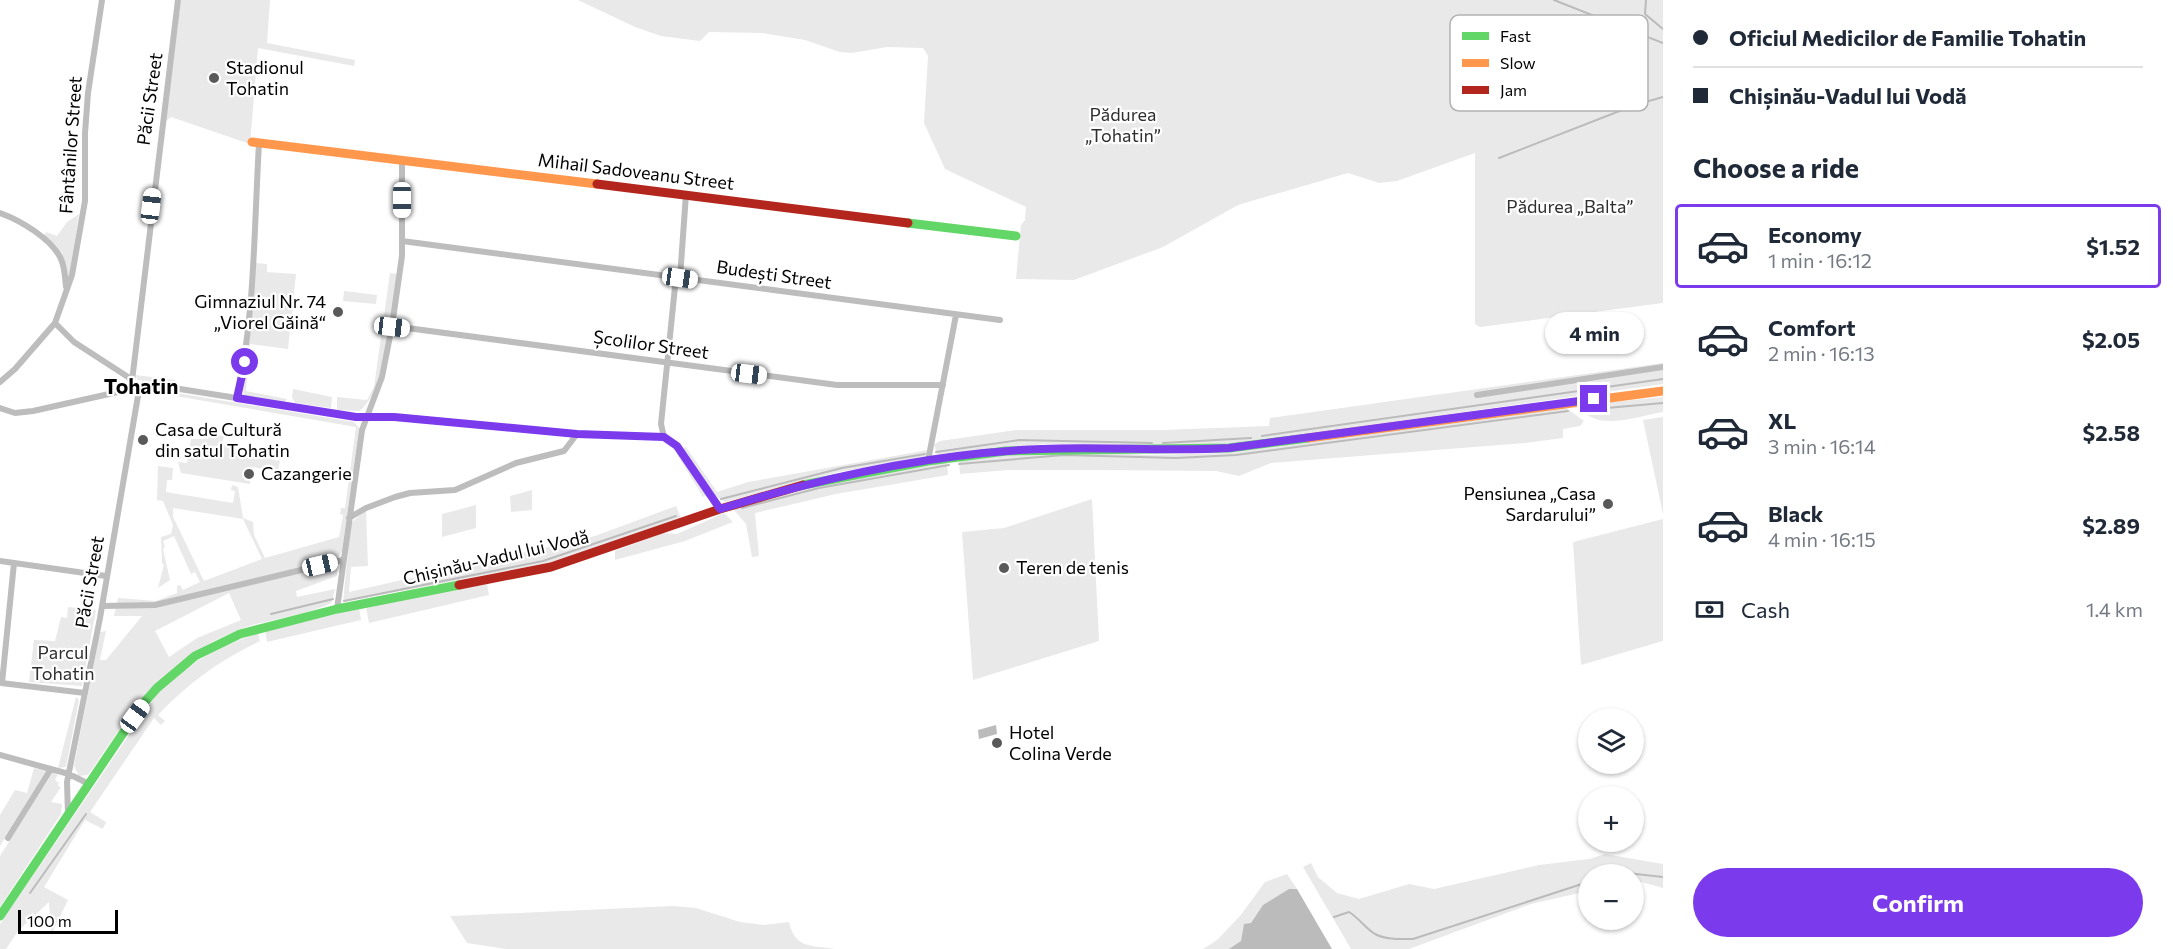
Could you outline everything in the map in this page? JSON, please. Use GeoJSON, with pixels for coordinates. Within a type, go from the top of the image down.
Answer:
{"type":"FeatureCollection","features":[{"type":"Feature","properties":{"kind":"main road","name":"Mihail Sadoveanu Street"},"geometry":{"type":"LineString","coordinates":[[255,143],[402,159],[1016,236]]}},
{"type":"Feature","properties":{"kind":"main road","name":"Chișinău-Vadul lui Vodă"},"geometry":{"type":"LineString","coordinates":[[0,916],[142,705],[157,688],[195,656],[240,634],[337,609],[551,567],[720,509],[809,483],[928,461],[1041,449],[1172,451],[1229,448],[1663,391]]}},
{"type":"Feature","properties":{"kind":"street","name":"Fântânilor Street"},"geometry":{"type":"LineString","coordinates":[[55,323],[72,275],[85,201],[87,103],[102,0]]}},
{"type":"Feature","properties":{"kind":"street","name":"Păcii Street"},"geometry":{"type":"LineString","coordinates":[[132,381],[156,162],[178,0]]}},
{"type":"Feature","properties":{"kind":"street"},"geometry":{"type":"LineString","coordinates":[[237,398],[245,362],[253,271],[255,143]]}},
{"type":"Feature","properties":{"kind":"street"},"geometry":{"type":"LineString","coordinates":[[337,609],[365,417],[382,377],[392,327],[402,241],[402,159]]}},
{"type":"Feature","properties":{"kind":"street"},"geometry":{"type":"LineString","coordinates":[[664,437],[661,424],[666,361],[678,277],[686,194]]}},
{"type":"Feature","properties":{"kind":"street","name":"Fântânilor Street"},"geometry":{"type":"LineString","coordinates":[[0,213],[15,220],[53,247],[64,268],[66,291]]}},
{"type":"Feature","properties":{"kind":"street","name":"Budești Street"},"geometry":{"type":"LineString","coordinates":[[402,241],[1000,320]]}},
{"type":"Feature","properties":{"kind":"street"},"geometry":{"type":"LineString","coordinates":[[928,461],[956,315]]}},
{"type":"Feature","properties":{"kind":"street"},"geometry":{"type":"LineString","coordinates":[[0,382],[15,369],[55,323],[74,342],[132,381],[139,390]]}},
{"type":"Feature","properties":{"kind":"street","name":"Școlilor Street"},"geometry":{"type":"LineString","coordinates":[[392,327],[837,384],[943,385]]}},
{"type":"Feature","properties":{"kind":"street"},"geometry":{"type":"LineString","coordinates":[[1477,395],[1663,367]]}},
{"type":"Feature","properties":{"kind":"street"},"geometry":{"type":"LineString","coordinates":[[0,408],[15,413],[33,411],[118,392],[173,387],[333,414],[577,434],[664,437],[677,446],[720,509]]}},
{"type":"Feature","properties":{"kind":"street","name":"Păcii Street"},"geometry":{"type":"LineString","coordinates":[[68,815],[69,774],[102,606],[139,390]]}},
{"type":"Feature","properties":{"kind":"street"},"geometry":{"type":"LineString","coordinates":[[350,518],[366,508],[395,497],[410,493],[455,490],[516,463],[564,451],[577,434]]}},
{"type":"Feature","properties":{"kind":"street"},"geometry":{"type":"LineString","coordinates":[[102,606],[155,605],[343,560]]}},
{"type":"Feature","properties":{"kind":"street"},"geometry":{"type":"LineString","coordinates":[[0,561],[106,576]]}},
{"type":"Feature","properties":{"kind":"street"},"geometry":{"type":"LineString","coordinates":[[14,563],[1,683],[85,693]]}},
{"type":"Feature","properties":{"kind":"street"},"geometry":{"type":"LineString","coordinates":[[0,754],[69,774],[89,784]]}},
{"type":"Feature","properties":{"kind":"street"},"geometry":{"type":"LineString","coordinates":[[8,838],[51,769]]}},
{"type":"Feature","properties":{"kind":"green space","name":"Stadionul Tohatin"},"geometry":{"type":"Polygon","coordinates":[[[181,0],[270,0],[267,43],[355,60],[354,66],[258,48],[250,144],[171,117],[166,121],[181,0]]]}},
{"type":"Feature","properties":{"kind":"green space","name":"Pădurea „Tohatin”"},"geometry":{"type":"Polygon","coordinates":[[[578,0],[1663,0],[1663,303],[1480,327],[1475,324],[1475,153],[1397,181],[1379,183],[1348,173],[1238,205],[1163,247],[1074,280],[1016,279],[1021,225],[1025,220],[1026,207],[945,169],[924,123],[928,56],[923,48],[887,47],[852,53],[840,52],[805,40],[762,33],[709,32],[700,41],[661,36],[635,27],[578,0]]]}},
{"type":"Feature","properties":{"kind":"green space"},"geometry":{"type":"Polygon","coordinates":[[[79,214],[68,283],[58,251],[44,237],[46,232],[57,236],[67,222],[79,214]]]}},
{"type":"Feature","properties":{"kind":"green space"},"geometry":{"type":"Polygon","coordinates":[[[256,263],[267,264],[267,272],[296,274],[288,349],[250,344],[246,391],[287,399],[284,403],[243,397],[256,263]]]}},
{"type":"Feature","properties":{"kind":"green space"},"geometry":{"type":"Polygon","coordinates":[[[390,273],[397,274],[387,347],[377,384],[370,399],[360,411],[337,410],[337,397],[367,400],[374,387],[390,273]]]}},
{"type":"Feature","properties":{"kind":"green space"},"geometry":{"type":"Polygon","coordinates":[[[344,291],[377,295],[376,304],[343,301],[344,291]]]}},
{"type":"Feature","properties":{"kind":"green space"},"geometry":{"type":"Polygon","coordinates":[[[1663,363],[1663,384],[1243,443],[1161,447],[1045,444],[937,455],[934,444],[940,441],[1016,430],[1163,430],[1269,426],[1270,418],[1663,363]]]}},
{"type":"Feature","properties":{"kind":"green space"},"geometry":{"type":"Polygon","coordinates":[[[136,375],[175,380],[174,385],[137,380],[136,375]]]}},
{"type":"Feature","properties":{"kind":"green space"},"geometry":{"type":"Polygon","coordinates":[[[293,389],[332,397],[331,408],[295,403],[292,397],[293,389]]]}},
{"type":"Feature","properties":{"kind":"green space"},"geometry":{"type":"Polygon","coordinates":[[[159,390],[354,422],[359,428],[337,576],[296,591],[297,597],[335,589],[332,602],[326,606],[249,626],[195,652],[155,685],[122,726],[88,775],[79,776],[74,766],[100,632],[106,631],[100,660],[106,660],[142,616],[114,616],[118,598],[156,601],[177,593],[177,586],[180,585],[183,590],[200,582],[195,572],[191,574],[174,536],[163,541],[170,580],[158,588],[164,565],[161,537],[171,534],[173,525],[163,501],[157,500],[158,466],[173,468],[172,480],[167,480],[166,492],[233,503],[235,491],[231,490],[232,485],[238,487],[243,518],[253,522],[254,535],[265,558],[339,537],[343,515],[340,514],[341,508],[345,508],[356,427],[158,393],[159,390]],[[173,508],[173,517],[204,581],[262,559],[243,519],[173,508]],[[229,593],[155,631],[169,657],[197,638],[241,620],[229,593]]]}},
{"type":"Feature","properties":{"kind":"green space"},"geometry":{"type":"Polygon","coordinates":[[[1663,397],[1663,412],[1622,420],[1611,421],[1591,417],[1583,412],[1582,405],[1663,397]]]}},
{"type":"Feature","properties":{"kind":"green space"},"geometry":{"type":"Polygon","coordinates":[[[1565,407],[1584,421],[1580,426],[1563,429],[1563,438],[1271,463],[1239,476],[1216,471],[1088,470],[1008,470],[960,474],[959,460],[1009,455],[1091,452],[1151,455],[1222,453],[1565,407]]]}},
{"type":"Feature","properties":{"kind":"green space"},"geometry":{"type":"Polygon","coordinates":[[[1663,417],[1663,514],[1643,420],[1663,417]]]}},
{"type":"Feature","properties":{"kind":"green space"},"geometry":{"type":"Polygon","coordinates":[[[209,434],[224,436],[222,444],[236,453],[247,455],[249,449],[255,449],[255,456],[280,461],[278,471],[252,467],[250,484],[181,473],[178,462],[187,463],[191,439],[208,439],[209,434]]]}},
{"type":"Feature","properties":{"kind":"green space"},"geometry":{"type":"Polygon","coordinates":[[[672,446],[675,447],[707,495],[703,497],[672,446]]]}},
{"type":"Feature","properties":{"kind":"green space"},"geometry":{"type":"Polygon","coordinates":[[[686,447],[717,492],[748,482],[928,450],[925,457],[839,472],[725,502],[716,496],[683,448],[686,447]]]}},
{"type":"Feature","properties":{"kind":"green space"},"geometry":{"type":"Polygon","coordinates":[[[947,462],[948,475],[836,494],[755,513],[759,556],[752,557],[746,524],[733,509],[817,486],[947,462]]]}},
{"type":"Feature","properties":{"kind":"green space"},"geometry":{"type":"Polygon","coordinates":[[[532,490],[532,510],[511,512],[510,496],[532,490]]]}},
{"type":"Feature","properties":{"kind":"green space"},"geometry":{"type":"Polygon","coordinates":[[[1092,499],[1099,641],[973,680],[962,532],[1004,528],[1092,499]]]}},
{"type":"Feature","properties":{"kind":"green space"},"geometry":{"type":"Polygon","coordinates":[[[476,505],[476,528],[442,537],[442,514],[476,505]]]}},
{"type":"Feature","properties":{"kind":"green space"},"geometry":{"type":"Polygon","coordinates":[[[676,506],[681,518],[574,556],[343,602],[351,523],[366,510],[368,566],[351,567],[349,592],[595,536],[676,506]]]}},
{"type":"Feature","properties":{"kind":"green space"},"geometry":{"type":"Polygon","coordinates":[[[724,513],[733,522],[685,541],[615,560],[615,551],[663,533],[677,534],[724,513]]]}},
{"type":"Feature","properties":{"kind":"green space"},"geometry":{"type":"Polygon","coordinates":[[[1663,519],[1663,641],[1581,665],[1573,542],[1663,519]]]}},
{"type":"Feature","properties":{"kind":"green space"},"geometry":{"type":"Polygon","coordinates":[[[487,584],[489,595],[369,623],[366,607],[487,584]]]}},
{"type":"Feature","properties":{"kind":"green space","name":"Parcul Tohatin"},"geometry":{"type":"Polygon","coordinates":[[[68,607],[96,610],[82,686],[29,682],[34,640],[55,641],[61,617],[67,618],[68,607]]]}},
{"type":"Feature","properties":{"kind":"green space"},"geometry":{"type":"Polygon","coordinates":[[[359,608],[361,620],[267,642],[265,630],[359,608]]]}},
{"type":"Feature","properties":{"kind":"green space"},"geometry":{"type":"Polygon","coordinates":[[[258,633],[260,641],[205,673],[169,703],[158,715],[165,721],[161,725],[154,718],[90,812],[106,822],[103,829],[85,820],[44,887],[68,900],[51,935],[49,902],[18,931],[6,949],[0,949],[0,924],[157,694],[191,665],[230,644],[258,633]]]}},
{"type":"Feature","properties":{"kind":"green space"},"geometry":{"type":"Polygon","coordinates":[[[76,697],[79,700],[66,767],[58,768],[76,697]]]}},
{"type":"Feature","properties":{"kind":"green space"},"geometry":{"type":"Polygon","coordinates":[[[34,768],[47,771],[0,846],[0,815],[15,790],[27,793],[34,768]]]}},
{"type":"Feature","properties":{"kind":"green space"},"geometry":{"type":"Polygon","coordinates":[[[53,772],[58,775],[55,779],[61,787],[51,802],[62,804],[61,814],[0,907],[0,856],[53,772]]]}},
{"type":"Feature","properties":{"kind":"green space"},"geometry":{"type":"Polygon","coordinates":[[[1605,854],[1663,864],[1663,888],[1644,883],[1644,864],[1578,864],[1578,893],[1531,904],[1409,949],[1351,949],[1303,867],[1311,863],[1318,877],[1337,893],[1359,899],[1409,884],[1434,889],[1539,865],[1589,859],[1605,854]]]}},
{"type":"Feature","properties":{"kind":"green space"},"geometry":{"type":"Polygon","coordinates":[[[1287,874],[1297,889],[1273,906],[1251,949],[1203,949],[1217,940],[1240,916],[1265,882],[1287,874]]]}},
{"type":"Feature","properties":{"kind":"green space"},"geometry":{"type":"Polygon","coordinates":[[[673,906],[696,908],[740,922],[764,925],[789,922],[795,937],[805,944],[835,949],[506,949],[467,943],[450,916],[673,906]]]}},
{"type":"Feature","properties":{"kind":"shaded area"},"geometry":{"type":"Polygon","coordinates":[[[996,725],[997,734],[979,739],[978,730],[996,725]]]}},
{"type":"Feature","properties":{"kind":"shaded area"},"geometry":{"type":"Polygon","coordinates":[[[1289,889],[1297,889],[1332,949],[1229,949],[1241,941],[1244,924],[1251,923],[1263,905],[1289,889]]]}},
{"type":"Feature","properties":{"kind":"waterway"},"geometry":{"type":"LineString","coordinates":[[1554,0],[1592,15]]}},
{"type":"Feature","properties":{"kind":"waterway"},"geometry":{"type":"LineString","coordinates":[[1646,0],[1646,15]]}},
{"type":"Feature","properties":{"kind":"waterway"},"geometry":{"type":"LineString","coordinates":[[1648,16],[1663,29]]}},
{"type":"Feature","properties":{"kind":"waterway"},"geometry":{"type":"LineString","coordinates":[[1648,37],[1663,43]]}},
{"type":"Feature","properties":{"kind":"waterway"},"geometry":{"type":"LineString","coordinates":[[1648,101],[1663,97]]}},
{"type":"Feature","properties":{"kind":"waterway"},"geometry":{"type":"LineString","coordinates":[[1499,158],[1620,111]]}},
{"type":"Feature","properties":{"kind":"waterway"},"geometry":{"type":"LineString","coordinates":[[1262,436],[1663,379]]}},
{"type":"Feature","properties":{"kind":"waterway"},"geometry":{"type":"LineString","coordinates":[[1584,410],[1663,403]]}},
{"type":"Feature","properties":{"kind":"waterway"},"geometry":{"type":"LineString","coordinates":[[959,464],[1064,455],[1176,458],[1236,455],[1568,411]]}},
{"type":"Feature","properties":{"kind":"waterway"},"geometry":{"type":"LineString","coordinates":[[1163,443],[1251,438]]}},
{"type":"Feature","properties":{"kind":"waterway"},"geometry":{"type":"LineString","coordinates":[[936,452],[1019,440],[1152,443]]}},
{"type":"Feature","properties":{"kind":"waterway"},"geometry":{"type":"LineString","coordinates":[[721,499],[842,468],[925,454]]}},
{"type":"Feature","properties":{"kind":"waterway"},"geometry":{"type":"LineString","coordinates":[[742,508],[819,488],[949,465]]}},
{"type":"Feature","properties":{"kind":"waterway"},"geometry":{"type":"LineString","coordinates":[[344,601],[543,561],[676,516]]}},
{"type":"Feature","properties":{"kind":"waterway"},"geometry":{"type":"LineString","coordinates":[[271,614],[333,599]]}},
{"type":"Feature","properties":{"kind":"waterway"},"geometry":{"type":"LineString","coordinates":[[30,893],[86,814]]}},
{"type":"Feature","properties":{"kind":"waterway"},"geometry":{"type":"LineString","coordinates":[[1644,875],[1663,877]]}},
{"type":"Feature","properties":{"kind":"waterway"},"geometry":{"type":"LineString","coordinates":[[1334,917],[1349,912],[1371,932],[1379,936],[1413,939],[1578,885]]}},
{"type":"Feature","properties":{"kind":"traffic: fast"},"geometry":{"type":"LineString","coordinates":[[908,223],[1016,236]]}},
{"type":"Feature","properties":{"kind":"traffic: fast"},"geometry":{"type":"LineString","coordinates":[[803,485],[928,461],[1006,451],[1229,448],[1308,438]]}},
{"type":"Feature","properties":{"kind":"traffic: fast"},"geometry":{"type":"LineString","coordinates":[[0,916],[142,705],[157,688],[195,656],[240,634],[337,609],[459,585]]}},
{"type":"Feature","properties":{"kind":"traffic: slow"},"geometry":{"type":"LineString","coordinates":[[252,142],[597,184]]}},
{"type":"Feature","properties":{"kind":"traffic: slow"},"geometry":{"type":"LineString","coordinates":[[1308,438],[1663,391]]}},
{"type":"Feature","properties":{"kind":"traffic: jam"},"geometry":{"type":"LineString","coordinates":[[597,184],[908,223]]}},
{"type":"Feature","properties":{"kind":"traffic: jam"},"geometry":{"type":"LineString","coordinates":[[459,585],[551,567],[720,509],[803,485]]}},
{"type":"Feature","properties":{"kind":"place","name":"Stadionul Tohatin"},"geometry":{"type":"Point","coordinates":[214,78]}},
{"type":"Feature","properties":{"kind":"place","name":"Gimnaziul Nr. 74 „Viorel Găină“"},"geometry":{"type":"Point","coordinates":[338,312]}},
{"type":"Feature","properties":{"kind":"place","name":"Casa de Cultură din satul Tohatin"},"geometry":{"type":"Point","coordinates":[143,440]}},
{"type":"Feature","properties":{"kind":"place","name":"Cazangerie"},"geometry":{"type":"Point","coordinates":[249,474]}},
{"type":"Feature","properties":{"kind":"place","name":"Pensiunea „Casa Sardarului”"},"geometry":{"type":"Point","coordinates":[1608,504]}},
{"type":"Feature","properties":{"kind":"place","name":"Teren de tenis"},"geometry":{"type":"Point","coordinates":[1004,568]}},
{"type":"Feature","properties":{"kind":"place","name":"Hotel Colina Verde"},"geometry":{"type":"Point","coordinates":[997,743]}},
{"type":"Feature","properties":{"kind":"district","name":"Tohatin"},"geometry":{"type":"Point","coordinates":[141,387]}},
{"type":"Feature","properties":{"kind":"route"},"geometry":{"type":"LineString","coordinates":[[245,362],[237,398],[356,417],[394,417],[623,437],[664,437],[673,441],[677,446],[720,509],[809,483],[953,457],[1041,449],[1172,451],[1229,448],[1594,399]]}},
{"type":"Feature","properties":{"kind":"park label","name":"Pădurea „Balta”"},"geometry":{"type":"Point","coordinates":[1570,207]}}]}
